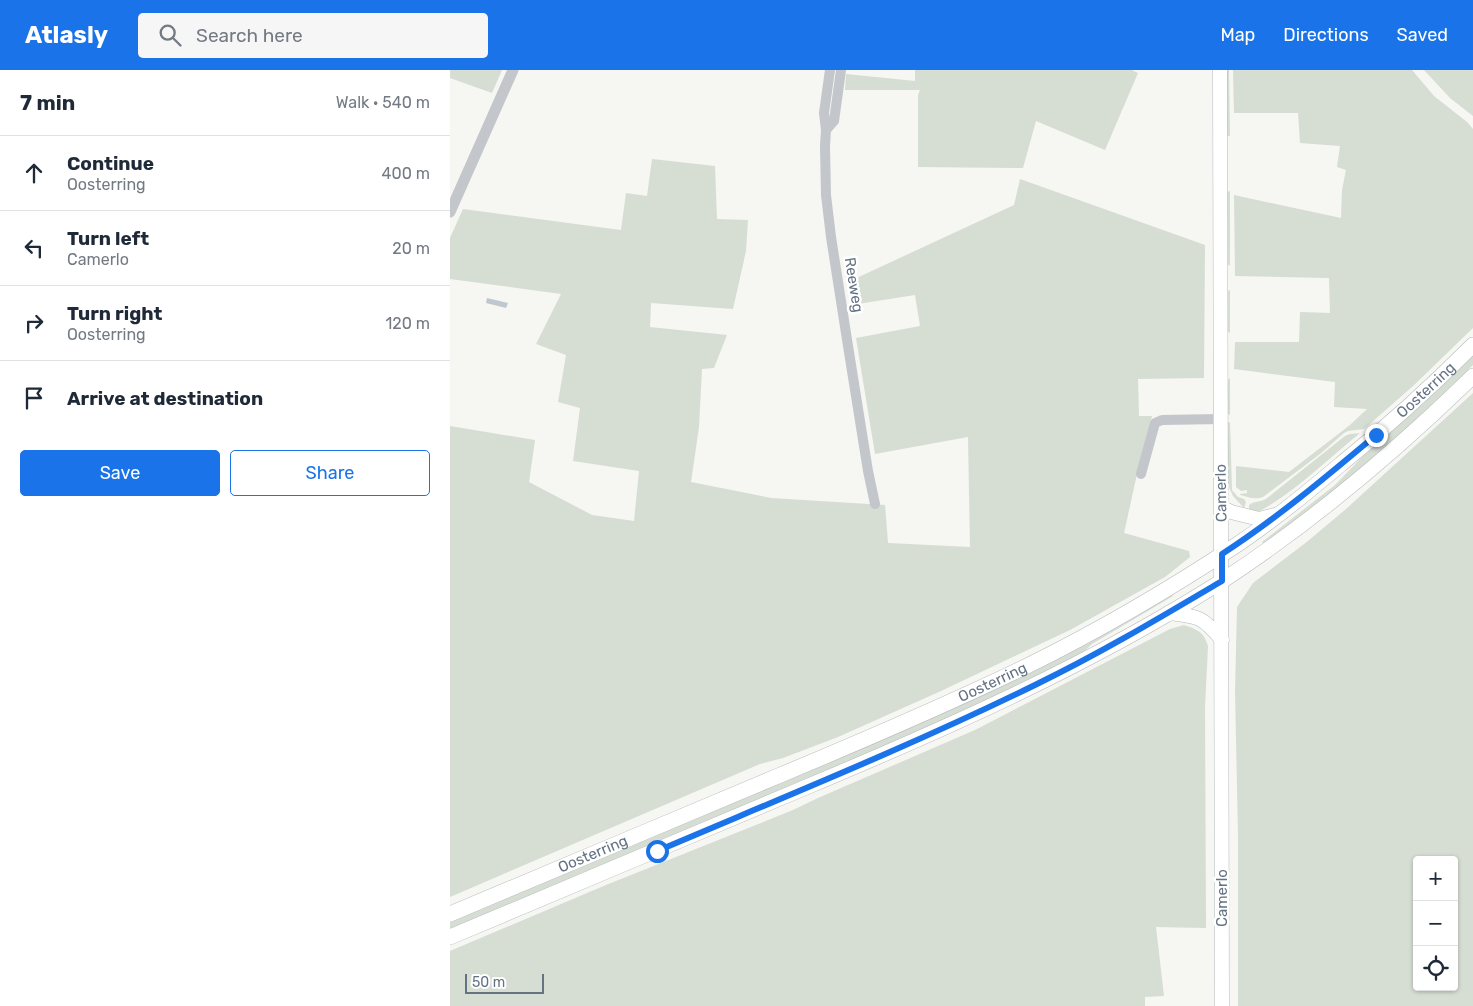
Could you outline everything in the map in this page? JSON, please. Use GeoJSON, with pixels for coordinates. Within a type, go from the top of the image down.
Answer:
{"type":"FeatureCollection","features":[{"type":"Feature","properties":{"kind":"main road","name":"Camerlo"},"geometry":{"type":"LineString","coordinates":[[1220,70],[1222,1006]]}},
{"type":"Feature","properties":{"kind":"main road","name":"Oosterring"},"geometry":{"type":"LineString","coordinates":[[450,914],[893,728],[1001,678],[1085,636],[1222,554],[1279,514],[1379,433],[1473,345]]}},
{"type":"Feature","properties":{"kind":"main road","name":"Oosterring"},"geometry":{"type":"LineString","coordinates":[[450,936],[918,740],[1038,684],[1103,650],[1222,581],[1299,527],[1364,475],[1473,376]]}},
{"type":"Feature","properties":{"kind":"main road"},"geometry":{"type":"LineString","coordinates":[[1221,507],[1231,512],[1259,519],[1279,514]]}},
{"type":"Feature","properties":{"kind":"main road"},"geometry":{"type":"LineString","coordinates":[[1169,613],[1200,618],[1222,640]]}},
{"type":"Feature","properties":{"kind":"street"},"geometry":{"type":"LineString","coordinates":[[450,212],[512,70]]}},
{"type":"Feature","properties":{"kind":"street","name":"Reeweg"},"geometry":{"type":"LineString","coordinates":[[830,70],[824,113],[826,130],[826,194],[831,237],[868,471],[875,504]]}},
{"type":"Feature","properties":{"kind":"street"},"geometry":{"type":"LineString","coordinates":[[826,130],[834,121],[841,70]]}},
{"type":"Feature","properties":{"kind":"street"},"geometry":{"type":"LineString","coordinates":[[1142,474],[1155,424],[1162,420],[1221,419]]}},
{"type":"Feature","properties":{"kind":"shaded area"},"geometry":{"type":"Polygon","coordinates":[[[450,70],[502,70],[492,93],[450,78],[450,70]]]}},
{"type":"Feature","properties":{"kind":"shaded area"},"geometry":{"type":"Polygon","coordinates":[[[915,70],[1132,70],[1138,73],[1105,150],[1036,121],[1023,168],[918,167],[918,95],[920,90],[845,90],[846,74],[915,81],[915,70]]]}},
{"type":"Feature","properties":{"kind":"shaded area"},"geometry":{"type":"Polygon","coordinates":[[[1224,70],[1229,70],[1230,136],[1227,136],[1224,70]]]}},
{"type":"Feature","properties":{"kind":"shaded area"},"geometry":{"type":"Polygon","coordinates":[[[1233,70],[1412,70],[1434,96],[1473,129],[1473,328],[1413,386],[1364,429],[1344,433],[1320,454],[1263,497],[1257,498],[1240,495],[1247,493],[1247,490],[1241,491],[1236,487],[1236,466],[1289,472],[1350,425],[1367,409],[1334,407],[1335,382],[1234,369],[1235,342],[1299,342],[1300,312],[1330,313],[1329,278],[1235,276],[1234,195],[1341,218],[1342,190],[1346,170],[1337,167],[1340,146],[1300,143],[1298,113],[1234,113],[1233,70]]]}},
{"type":"Feature","properties":{"kind":"shaded area"},"geometry":{"type":"Polygon","coordinates":[[[1424,70],[1473,70],[1473,116],[1450,98],[1424,70]]]}},
{"type":"Feature","properties":{"kind":"shaded area"},"geometry":{"type":"Polygon","coordinates":[[[652,159],[715,166],[717,219],[748,220],[746,251],[733,309],[651,303],[650,327],[727,335],[714,368],[702,369],[699,427],[691,482],[771,498],[885,505],[888,543],[970,547],[968,437],[875,454],[856,338],[920,326],[915,295],[851,305],[848,282],[1014,205],[1020,179],[1205,245],[1204,378],[1138,379],[1139,416],[1152,416],[1124,533],[1189,551],[1190,557],[1165,577],[1070,630],[941,691],[838,737],[783,758],[760,764],[450,897],[450,426],[535,440],[529,482],[592,515],[634,521],[639,471],[573,461],[580,408],[558,402],[566,355],[536,344],[561,294],[450,279],[450,238],[463,209],[621,230],[626,193],[647,196],[652,159]]]}},
{"type":"Feature","properties":{"kind":"shaded area"},"geometry":{"type":"Polygon","coordinates":[[[1230,191],[1230,266],[1226,263],[1227,192],[1230,191]]]}},
{"type":"Feature","properties":{"kind":"shaded area"},"geometry":{"type":"Polygon","coordinates":[[[1230,290],[1230,333],[1227,331],[1225,292],[1230,290]]]}},
{"type":"Feature","properties":{"kind":"shaded area"},"geometry":{"type":"Polygon","coordinates":[[[487,298],[508,303],[506,308],[486,303],[487,298]]]}},
{"type":"Feature","properties":{"kind":"shaded area"},"geometry":{"type":"Polygon","coordinates":[[[1473,355],[1473,365],[1375,456],[1288,526],[1264,544],[1262,542],[1335,485],[1363,456],[1473,355]]]}},
{"type":"Feature","properties":{"kind":"shaded area"},"geometry":{"type":"Polygon","coordinates":[[[1230,378],[1230,415],[1226,413],[1226,382],[1230,378]]]}},
{"type":"Feature","properties":{"kind":"shaded area"},"geometry":{"type":"Polygon","coordinates":[[[1473,393],[1473,1006],[1238,1006],[1238,836],[1235,692],[1237,607],[1253,583],[1346,509],[1473,393]]]}},
{"type":"Feature","properties":{"kind":"shaded area"},"geometry":{"type":"Polygon","coordinates":[[[1230,422],[1232,490],[1246,502],[1244,508],[1233,496],[1229,487],[1227,423],[1230,422]]]}},
{"type":"Feature","properties":{"kind":"shaded area"},"geometry":{"type":"Polygon","coordinates":[[[1360,433],[1285,495],[1258,512],[1249,509],[1249,505],[1266,499],[1345,436],[1360,433]]]}},
{"type":"Feature","properties":{"kind":"shaded area"},"geometry":{"type":"Polygon","coordinates":[[[1171,593],[1173,596],[1092,644],[1078,657],[955,717],[450,930],[450,920],[705,813],[1171,593]]]}},
{"type":"Feature","properties":{"kind":"shaded area"},"geometry":{"type":"Polygon","coordinates":[[[1184,625],[1200,632],[1208,646],[1205,707],[1206,928],[1156,927],[1164,996],[1145,997],[1145,1006],[450,1006],[450,951],[606,885],[793,810],[975,730],[1170,629],[1184,625]]]}},
{"type":"Feature","properties":{"kind":"route"},"geometry":{"type":"LineString","coordinates":[[657,851],[918,740],[1038,684],[1169,613],[1222,581],[1222,554],[1304,495],[1376,435]]}}]}
